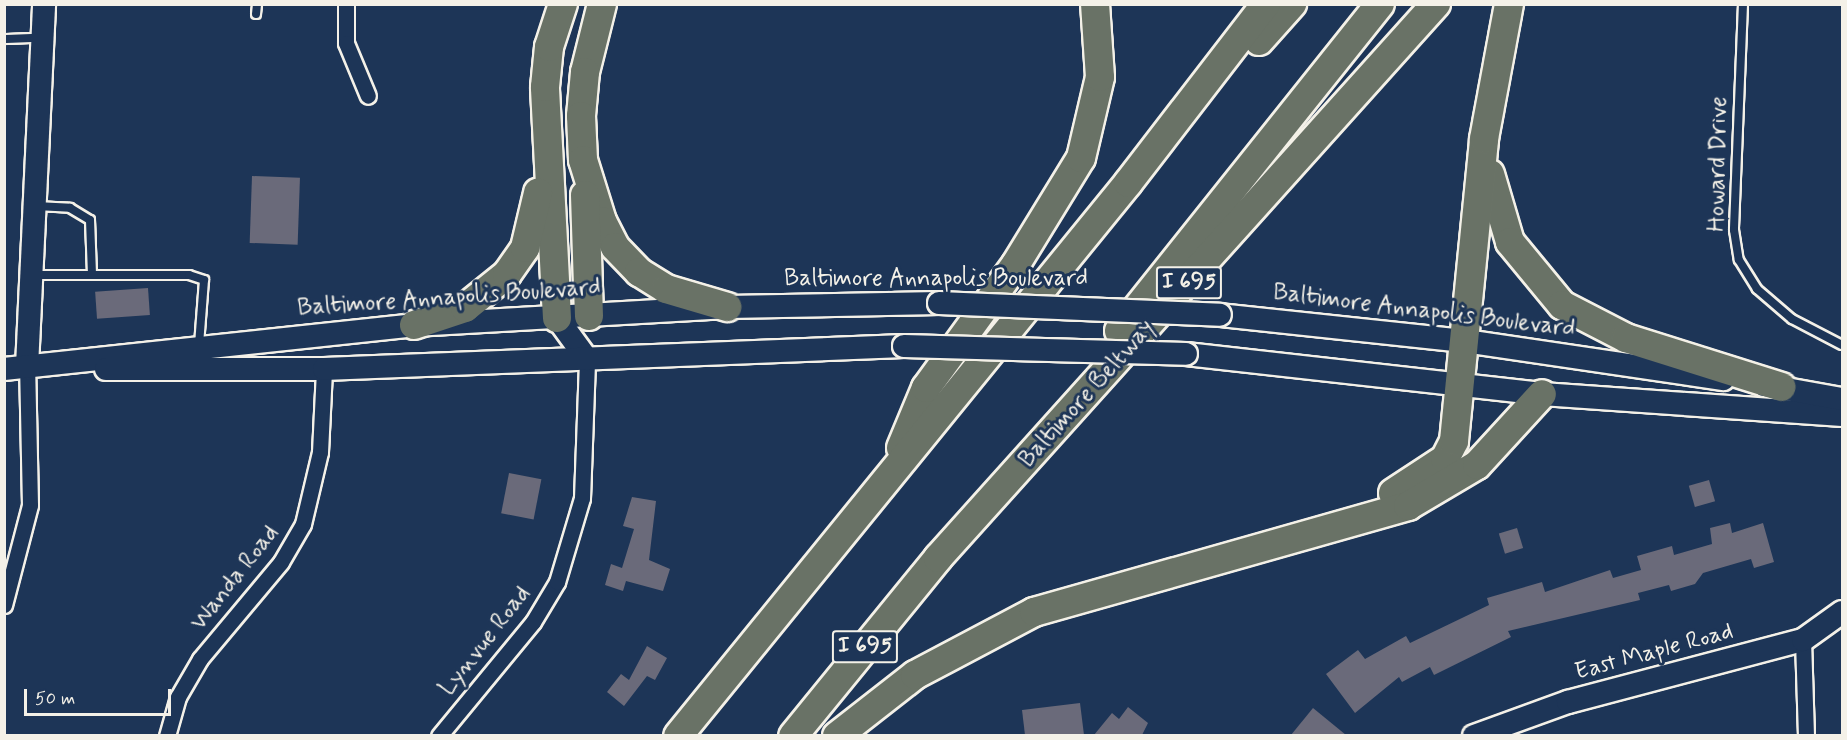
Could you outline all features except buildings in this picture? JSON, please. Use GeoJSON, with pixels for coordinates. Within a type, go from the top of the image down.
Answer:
{"type":"FeatureCollection","features":[{"type":"Feature","properties":{"kind":"highway"},"geometry":{"type":"LineString","coordinates":[[414,325],[465,308],[507,273],[519,257],[535,218],[544,137],[549,47],[563,4]]}},
{"type":"Feature","properties":{"kind":"highway"},"geometry":{"type":"LineString","coordinates":[[589,315],[583,160],[585,72],[602,4]]}},
{"type":"Feature","properties":{"kind":"highway"},"geometry":{"type":"LineString","coordinates":[[888,478],[926,388],[1016,264],[1082,158],[1100,77],[1095,4]]}},
{"type":"Feature","properties":{"kind":"highway"},"geometry":{"type":"LineString","coordinates":[[678,735],[1128,183],[1266,4]]}},
{"type":"Feature","properties":{"kind":"highway"},"geometry":{"type":"LineString","coordinates":[[1128,183],[1292,4]]}},
{"type":"Feature","properties":{"kind":"highway"},"geometry":{"type":"LineString","coordinates":[[938,558],[1380,4]]}},
{"type":"Feature","properties":{"kind":"highway","name":"Baltimore Beltway"},"geometry":{"type":"LineString","coordinates":[[793,735],[938,558],[1436,4]]}},
{"type":"Feature","properties":{"kind":"highway"},"geometry":{"type":"LineString","coordinates":[[1309,531],[1400,490],[1445,459],[1459,421],[1484,139],[1509,4]]}},
{"type":"Feature","properties":{"kind":"highway"},"geometry":{"type":"LineString","coordinates":[[544,137],[557,318]]}},
{"type":"Feature","properties":{"kind":"highway"},"geometry":{"type":"LineString","coordinates":[[1484,139],[1495,205],[1510,242],[1562,305],[1626,338],[1781,387]]}},
{"type":"Feature","properties":{"kind":"highway"},"geometry":{"type":"LineString","coordinates":[[583,160],[602,221],[615,247],[639,272],[666,289],[728,307]]}},
{"type":"Feature","properties":{"kind":"highway"},"geometry":{"type":"LineString","coordinates":[[837,735],[915,675],[1034,612],[1309,531],[1408,506],[1445,487],[1476,465],[1542,394]]}},
{"type":"Feature","properties":{"kind":"main road"},"geometry":{"type":"LineString","coordinates":[[44,4],[31,275],[16,368],[324,369],[904,346],[1186,354],[1462,383],[1542,394],[1811,416],[1842,415]]}},
{"type":"Feature","properties":{"kind":"main road","name":"Baltimore Annapolis Boulevard"},"geometry":{"type":"LineString","coordinates":[[16,368],[199,345],[414,325],[728,307],[939,303],[1220,315],[1466,340],[1781,387],[1842,399]]}},
{"type":"Feature","properties":{"kind":"main road"},"geometry":{"type":"LineString","coordinates":[[587,359],[589,315]]}},
{"type":"Feature","properties":{"kind":"main road"},"geometry":{"type":"LineString","coordinates":[[557,318],[587,359]]}},
{"type":"Feature","properties":{"kind":"main road"},"geometry":{"type":"LineString","coordinates":[[1811,416],[1842,426]]}},
{"type":"Feature","properties":{"kind":"main road","name":"East Maple Road"},"geometry":{"type":"LineString","coordinates":[[1474,735],[1568,702],[1803,640],[1842,612]]}},
{"type":"Feature","properties":{"kind":"street"},"geometry":{"type":"LineString","coordinates":[[346,4],[346,44],[368,96]]}},
{"type":"Feature","properties":{"kind":"street","name":"Lynvue Road"},"geometry":{"type":"LineString","coordinates":[[440,735],[533,622],[557,582],[582,498],[587,359]]}},
{"type":"Feature","properties":{"kind":"street"},"geometry":{"type":"LineString","coordinates":[[4,605],[30,505],[16,368]]}},
{"type":"Feature","properties":{"kind":"street","name":"Wanda Road"},"geometry":{"type":"LineString","coordinates":[[167,735],[178,698],[200,659],[281,562],[303,524],[320,452],[324,369]]}},
{"type":"Feature","properties":{"kind":"street"},"geometry":{"type":"LineString","coordinates":[[1803,640],[1806,735]]}},
{"type":"Feature","properties":{"kind":"lane"},"geometry":{"type":"LineString","coordinates":[[256,4],[256,14]]}},
{"type":"Feature","properties":{"kind":"lane","name":"Howard Drive"},"geometry":{"type":"LineString","coordinates":[[1743,4],[1734,230],[1739,260],[1757,289],[1792,319],[1842,345]]}},
{"type":"Feature","properties":{"kind":"lane"},"geometry":{"type":"LineString","coordinates":[[4,39],[42,38]]}},
{"type":"Feature","properties":{"kind":"lane"},"geometry":{"type":"LineString","coordinates":[[34,206],[70,208],[90,220],[92,275]]}},
{"type":"Feature","properties":{"kind":"lane"},"geometry":{"type":"LineString","coordinates":[[31,275],[204,280],[199,345]]}}]}
